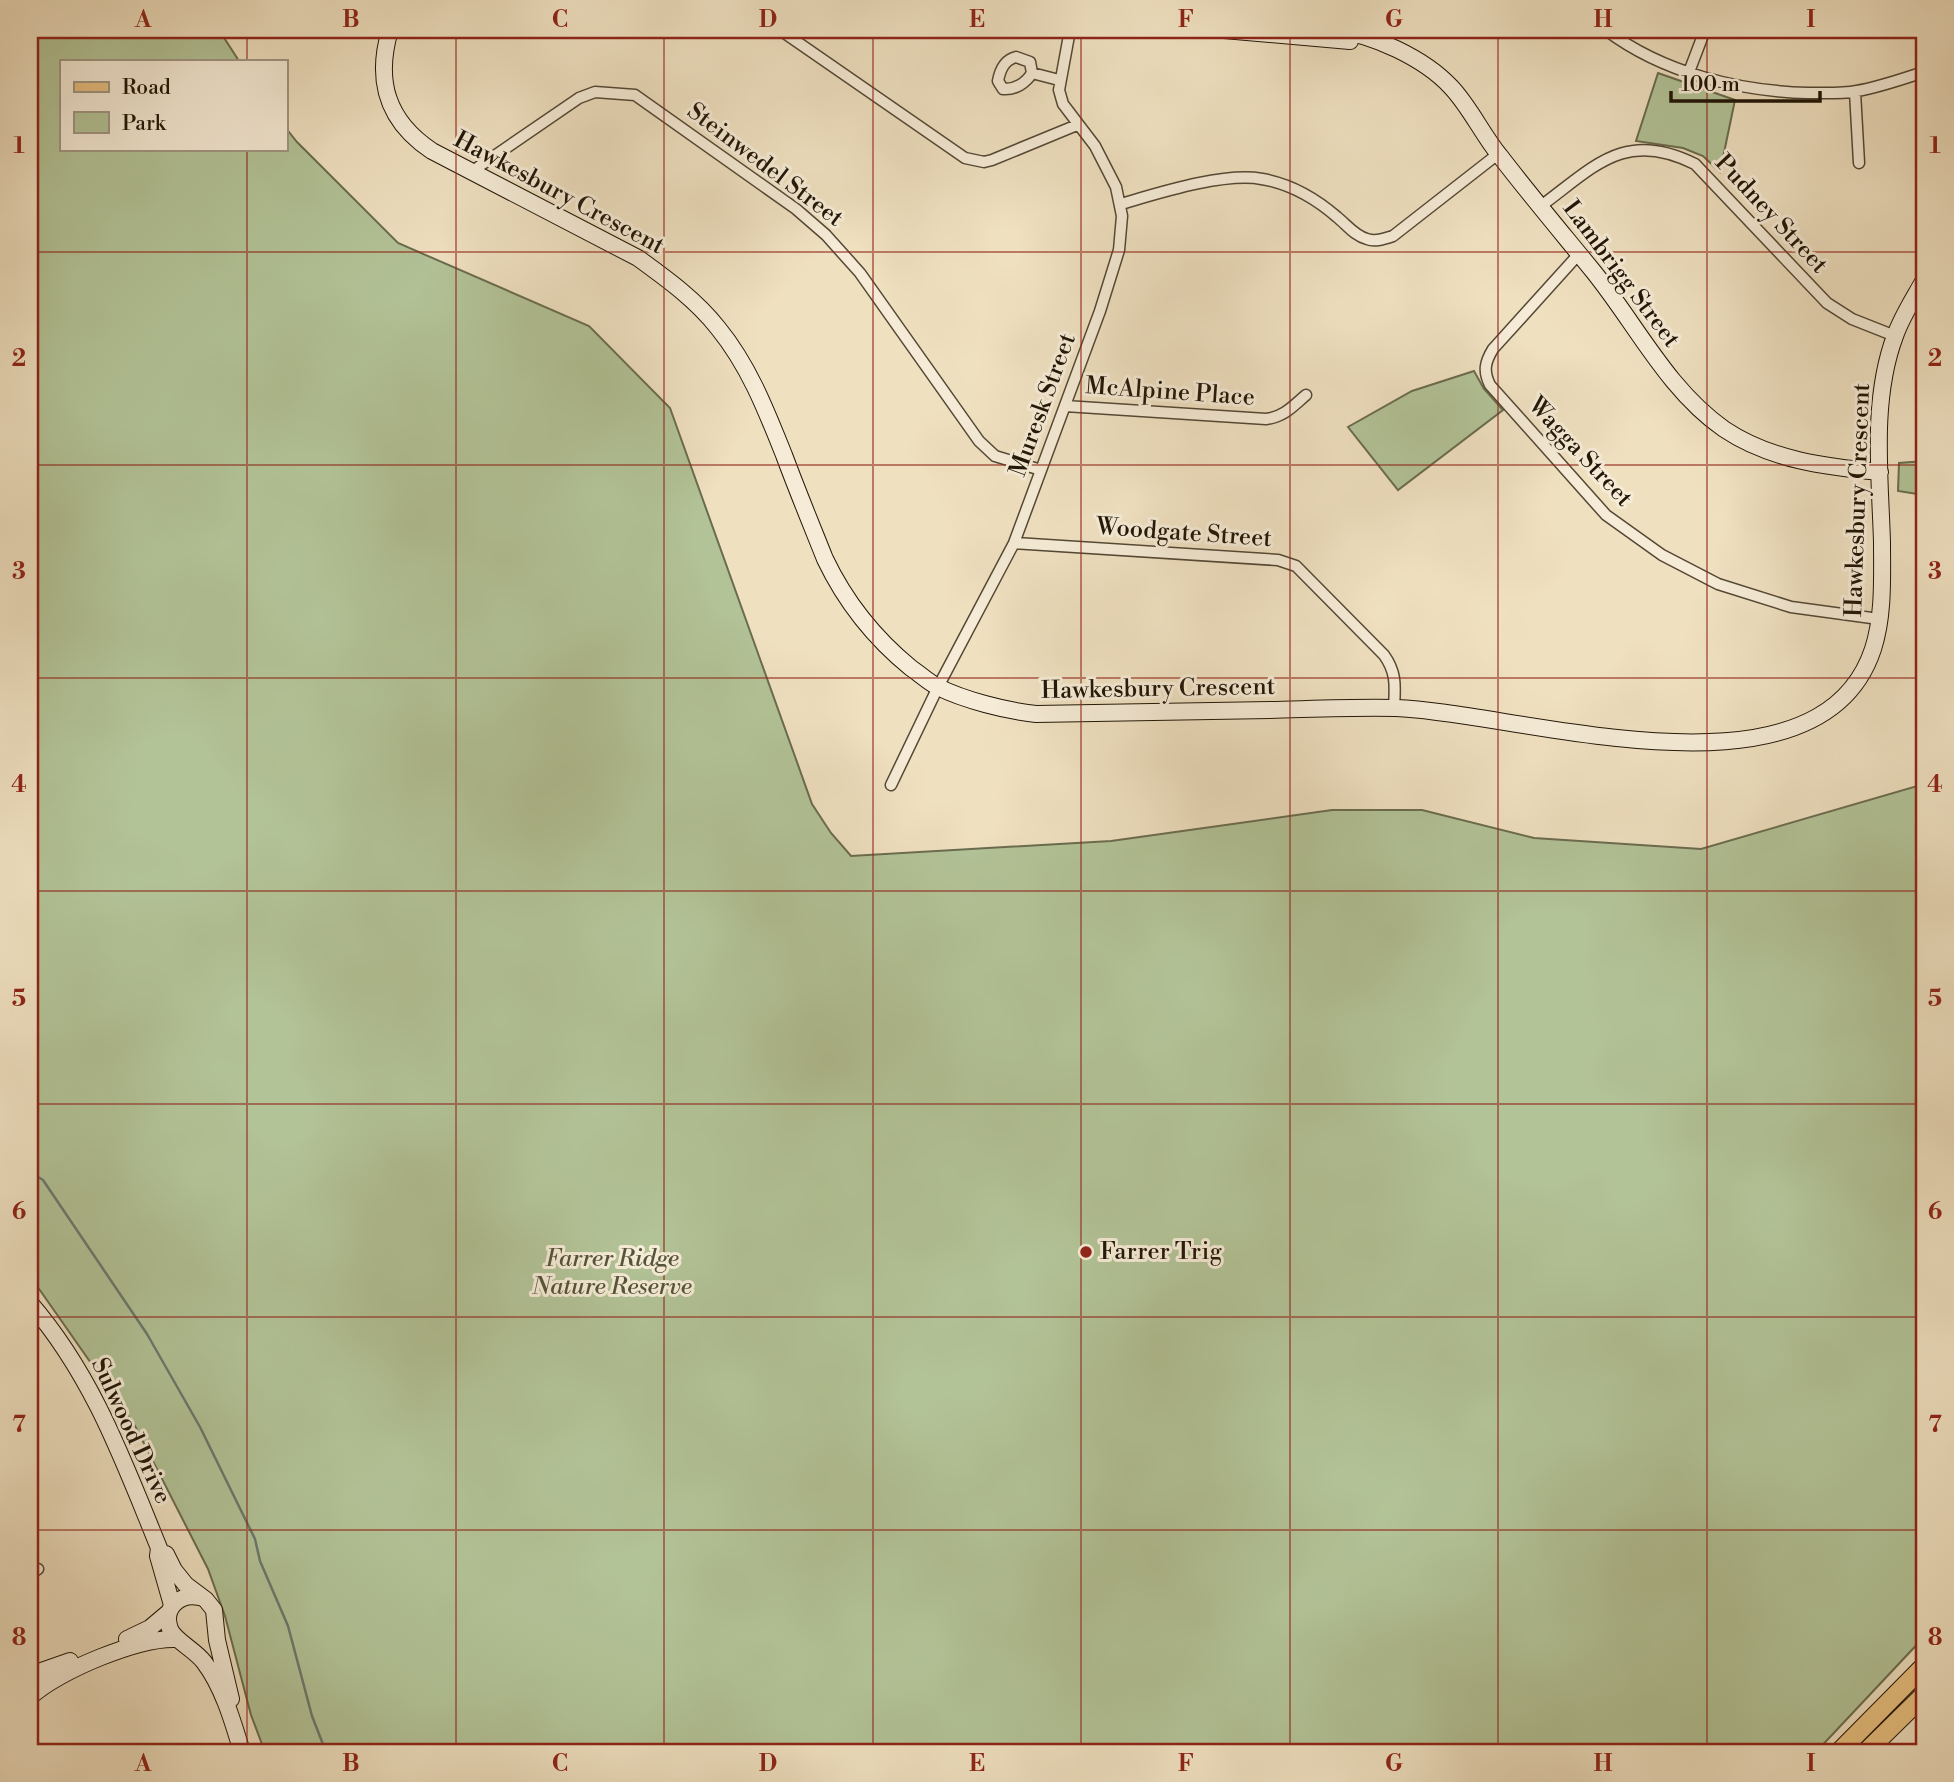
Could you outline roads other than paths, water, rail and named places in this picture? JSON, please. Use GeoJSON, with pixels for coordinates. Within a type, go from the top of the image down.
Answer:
{"type":"FeatureCollection","features":[{"type":"Feature","properties":{"kind":"main road"},"geometry":{"type":"LineString","coordinates":[[1839,1752],[1924,1666]]}},
{"type":"Feature","properties":{"kind":"main road"},"geometry":{"type":"LineString","coordinates":[[1866,1752],[1924,1695]]}},
{"type":"Feature","properties":{"kind":"street","name":"Hawkesbury Crescent"},"geometry":{"type":"LineString","coordinates":[[390,30],[385,48],[384,70],[389,105],[397,119],[419,142],[471,172],[638,258],[668,279],[717,327],[738,355],[756,387],[838,586],[854,612],[875,636],[937,687],[991,706],[1036,714],[1394,708],[1666,743],[1760,736],[1790,730],[1831,707],[1846,693],[1866,666],[1873,648],[1879,619],[1882,573],[1881,389],[1895,336],[1924,280]]}},
{"type":"Feature","properties":{"kind":"street"},"geometry":{"type":"LineString","coordinates":[[780,30],[965,158],[975,162],[992,160],[1077,125]]}},
{"type":"Feature","properties":{"kind":"street","name":"Muresk Street"},"geometry":{"type":"LineString","coordinates":[[891,785],[937,687],[1014,543],[1119,250],[1122,234],[1121,204],[1107,166],[1063,104],[1059,90],[1070,30]]}},
{"type":"Feature","properties":{"kind":"street","name":"Lambrigg Street"},"geometry":{"type":"LineString","coordinates":[[1224,30],[1352,41],[1366,38]]}},
{"type":"Feature","properties":{"kind":"street","name":"Lambrigg Street"},"geometry":{"type":"LineString","coordinates":[[1334,30],[1353,32],[1397,49],[1450,86],[1498,154],[1593,271],[1675,385],[1698,410],[1760,449],[1791,459],[1880,472]]}},
{"type":"Feature","properties":{"kind":"street"},"geometry":{"type":"LineString","coordinates":[[1606,30],[1632,48],[1689,72],[1748,88],[1787,92],[1855,92],[1924,72]]}},
{"type":"Feature","properties":{"kind":"street"},"geometry":{"type":"LineString","coordinates":[[1689,72],[1704,30]]}},
{"type":"Feature","properties":{"kind":"street"},"geometry":{"type":"LineString","coordinates":[[1032,74],[1059,80]]}},
{"type":"Feature","properties":{"kind":"street","name":"Steinwedel Street"},"geometry":{"type":"LineString","coordinates":[[471,172],[579,97],[595,92],[635,95],[779,195],[826,236],[860,273],[979,442],[995,456],[1041,470]]}},
{"type":"Feature","properties":{"kind":"street"},"geometry":{"type":"LineString","coordinates":[[1855,92],[1859,163]]}},
{"type":"Feature","properties":{"kind":"street","name":"Pudney Street"},"geometry":{"type":"LineString","coordinates":[[1541,206],[1616,153],[1674,153],[1695,164],[1826,303],[1852,319],[1895,336]]}},
{"type":"Feature","properties":{"kind":"street"},"geometry":{"type":"LineString","coordinates":[[1121,204],[1228,178],[1260,178],[1303,192],[1355,233],[1372,241],[1393,236],[1498,154]]}},
{"type":"Feature","properties":{"kind":"street","name":"Wagga Street"},"geometry":{"type":"LineString","coordinates":[[1578,255],[1493,349],[1485,366],[1485,376],[1490,385],[1606,514],[1662,555],[1718,584],[1791,607],[1879,619]]}},
{"type":"Feature","properties":{"kind":"street","name":"McAlpine Place"},"geometry":{"type":"LineString","coordinates":[[1065,406],[1266,419],[1284,414],[1306,395]]}},
{"type":"Feature","properties":{"kind":"street","name":"Woodgate Street"},"geometry":{"type":"LineString","coordinates":[[1014,543],[1288,562],[1296,566],[1392,667],[1396,678],[1394,708]]}},
{"type":"Feature","properties":{"kind":"street","name":"Sulwood Drive"},"geometry":{"type":"LineString","coordinates":[[30,1303],[60,1340],[93,1394],[159,1548],[158,1556],[171,1609],[169,1627],[203,1660],[212,1674],[234,1723],[242,1752]]}},
{"type":"Feature","properties":{"kind":"street","name":"Sulwood Drive"},"geometry":{"type":"LineString","coordinates":[[159,1548],[166,1552],[174,1570],[214,1610],[217,1640],[231,1695],[234,1723]]}},
{"type":"Feature","properties":{"kind":"street"},"geometry":{"type":"LineString","coordinates":[[30,1675],[139,1635],[188,1596],[200,1597]]}},
{"type":"Feature","properties":{"kind":"street"},"geometry":{"type":"LineString","coordinates":[[30,1697],[49,1681],[147,1642],[162,1639],[202,1642],[216,1624]]}},
{"type":"Feature","properties":{"kind":"street"},"geometry":{"type":"LineString","coordinates":[[30,1741],[37,1752]]}},
{"type":"Feature","properties":{"kind":"waterway"},"geometry":{"type":"LineString","coordinates":[[30,1172],[43,1180],[147,1334],[200,1427],[255,1539],[260,1561],[288,1626],[312,1716],[326,1752]]}},
{"type":"Feature","properties":{"kind":"place","name":"Farrer Trig"},"geometry":{"type":"Point","coordinates":[1086,1252]}},
{"type":"Feature","properties":{"kind":"park label","name":"Farrer Ridge Nature Reserve"},"geometry":{"type":"Point","coordinates":[612,1273]}}]}
